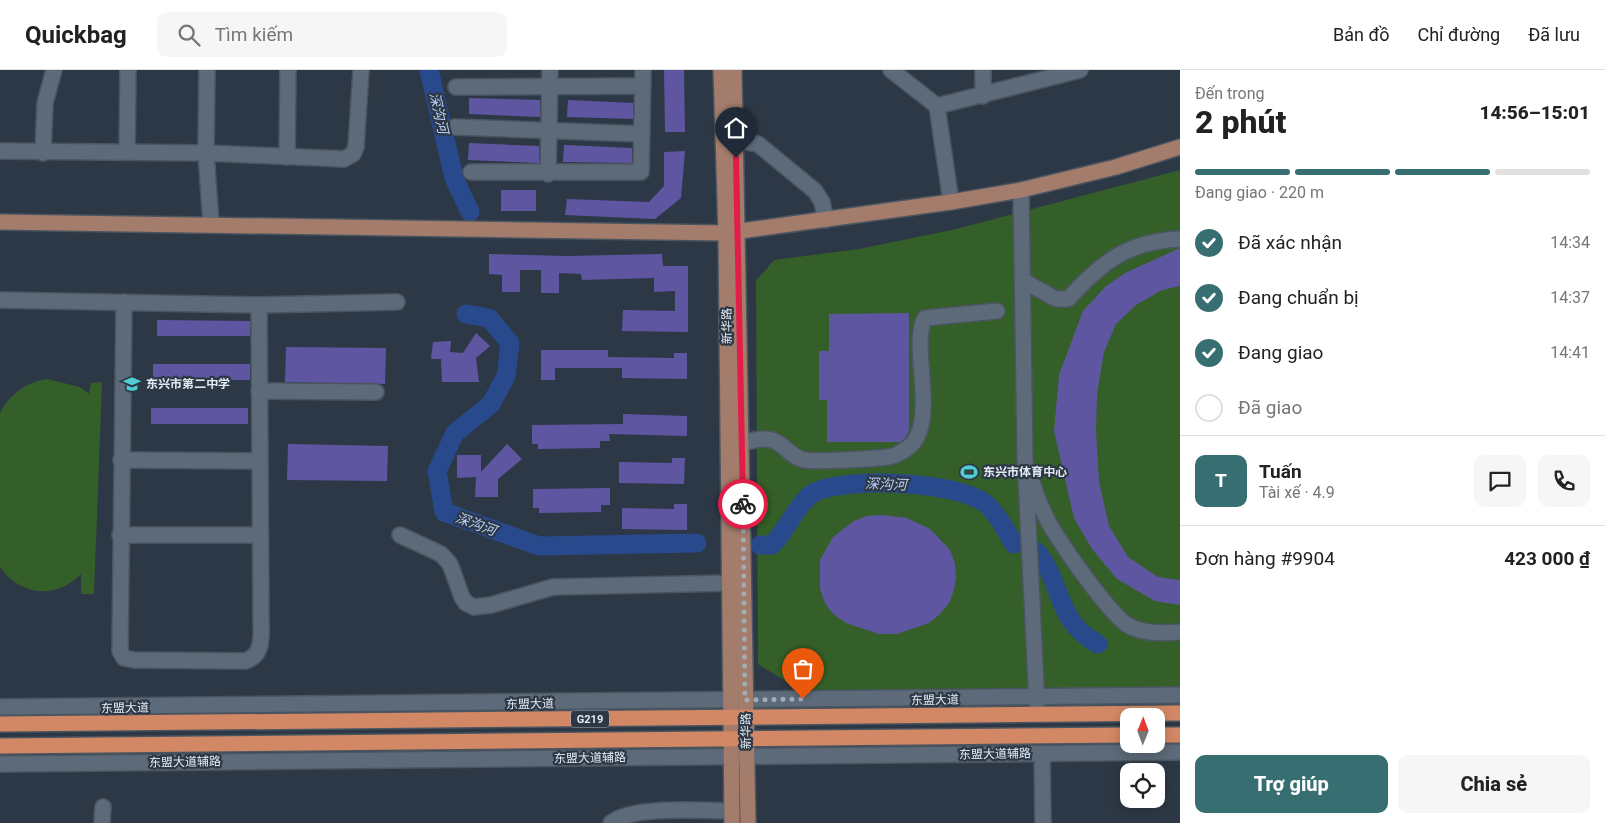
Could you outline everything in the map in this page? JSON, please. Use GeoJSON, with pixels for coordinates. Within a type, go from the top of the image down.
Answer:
{"type":"FeatureCollection","features":[{"type":"Feature","properties":{"kind":"highway","name":"东盟大道"},"geometry":{"type":"LineString","coordinates":[[0,724],[1180,713]]}},
{"type":"Feature","properties":{"kind":"highway","name":"G219"},"geometry":{"type":"LineString","coordinates":[[0,746],[1120,735]]}},
{"type":"Feature","properties":{"kind":"highway"},"geometry":{"type":"LineString","coordinates":[[1165,735],[1180,735]]}},
{"type":"Feature","properties":{"kind":"main road","name":"新华路"},"geometry":{"type":"LineString","coordinates":[[721,70],[732,232],[742,442],[739,756],[732,817]]}},
{"type":"Feature","properties":{"kind":"main road","name":"新华路"},"geometry":{"type":"LineString","coordinates":[[734,70],[736,140],[732,232],[731,583],[739,700]]}},
{"type":"Feature","properties":{"kind":"main road"},"geometry":{"type":"LineString","coordinates":[[0,222],[732,232],[951,202],[1021,190],[1116,167],[1180,147]]}},
{"type":"Feature","properties":{"kind":"main road","name":"新华路"},"geometry":{"type":"LineString","coordinates":[[739,756],[748,823]]}},
{"type":"Feature","properties":{"kind":"street"},"geometry":{"type":"LineString","coordinates":[[44,152],[45,103],[54,70]]}},
{"type":"Feature","properties":{"kind":"street"},"geometry":{"type":"LineString","coordinates":[[127,152],[128,70]]}},
{"type":"Feature","properties":{"kind":"street"},"geometry":{"type":"LineString","coordinates":[[207,70],[206,153],[211,224]]}},
{"type":"Feature","properties":{"kind":"street"},"geometry":{"type":"LineString","coordinates":[[287,157],[288,70]]}},
{"type":"Feature","properties":{"kind":"street"},"geometry":{"type":"LineString","coordinates":[[0,151],[206,153],[344,159],[353,154],[356,147],[361,70]]}},
{"type":"Feature","properties":{"kind":"street"},"geometry":{"type":"LineString","coordinates":[[548,174],[550,70]]}},
{"type":"Feature","properties":{"kind":"street"},"geometry":{"type":"LineString","coordinates":[[471,172],[548,174],[641,172],[643,70]]}},
{"type":"Feature","properties":{"kind":"street"},"geometry":{"type":"LineString","coordinates":[[891,70],[937,106],[951,202]]}},
{"type":"Feature","properties":{"kind":"street"},"geometry":{"type":"LineString","coordinates":[[983,70],[983,96]]}},
{"type":"Feature","properties":{"kind":"street"},"geometry":{"type":"LineString","coordinates":[[937,106],[983,96],[1080,70]]}},
{"type":"Feature","properties":{"kind":"street"},"geometry":{"type":"LineString","coordinates":[[456,87],[643,86]]}},
{"type":"Feature","properties":{"kind":"street"},"geometry":{"type":"LineString","coordinates":[[455,127],[642,134]]}},
{"type":"Feature","properties":{"kind":"street"},"geometry":{"type":"LineString","coordinates":[[736,140],[758,144],[815,191],[822,202],[826,220]]}},
{"type":"Feature","properties":{"kind":"street"},"geometry":{"type":"LineString","coordinates":[[1021,190],[1025,458],[1037,714]]}},
{"type":"Feature","properties":{"kind":"street"},"geometry":{"type":"LineString","coordinates":[[1022,280],[1056,299],[1068,299],[1116,256],[1140,244],[1157,240],[1180,239]]}},
{"type":"Feature","properties":{"kind":"street"},"geometry":{"type":"LineString","coordinates":[[0,300],[259,305],[397,302]]}},
{"type":"Feature","properties":{"kind":"street"},"geometry":{"type":"LineString","coordinates":[[124,302],[120,652],[124,658],[245,661],[254,658],[260,651],[259,305]]}},
{"type":"Feature","properties":{"kind":"street"},"geometry":{"type":"LineString","coordinates":[[742,442],[773,440],[782,445],[787,452],[804,460],[889,457],[905,449],[914,441],[920,428],[923,372],[920,330],[925,318],[997,311]]}},
{"type":"Feature","properties":{"kind":"street"},"geometry":{"type":"LineString","coordinates":[[259,390],[376,392]]}},
{"type":"Feature","properties":{"kind":"street"},"geometry":{"type":"LineString","coordinates":[[1025,458],[1035,494],[1050,525],[1067,551],[1115,612],[1129,626],[1154,634],[1180,632]]}},
{"type":"Feature","properties":{"kind":"street"},"geometry":{"type":"LineString","coordinates":[[121,460],[259,461]]}},
{"type":"Feature","properties":{"kind":"street"},"geometry":{"type":"LineString","coordinates":[[120,535],[259,535]]}},
{"type":"Feature","properties":{"kind":"street"},"geometry":{"type":"LineString","coordinates":[[400,535],[441,554],[450,564],[462,597],[466,603],[474,607],[491,605],[553,586],[731,583]]}},
{"type":"Feature","properties":{"kind":"street"},"geometry":{"type":"LineString","coordinates":[[0,707],[1180,695]]}},
{"type":"Feature","properties":{"kind":"street","name":"东盟大道辅路"},"geometry":{"type":"LineString","coordinates":[[0,764],[1180,752]]}},
{"type":"Feature","properties":{"kind":"street"},"geometry":{"type":"LineString","coordinates":[[1042,754],[1043,823]]}},
{"type":"Feature","properties":{"kind":"street"},"geometry":{"type":"LineString","coordinates":[[102,823],[103,807]]}},
{"type":"Feature","properties":{"kind":"street"},"geometry":{"type":"LineString","coordinates":[[611,823],[625,814],[644,812],[732,817]]}},
{"type":"Feature","properties":{"kind":"green space","name":"东兴市体育中心"},"geometry":{"type":"Polygon","coordinates":[[[1180,170],[1180,687],[803,692],[758,664],[756,281],[774,260],[859,249],[952,230],[1180,170]]]}},
{"type":"Feature","properties":{"kind":"green space"},"geometry":{"type":"Polygon","coordinates":[[[47,379],[80,387],[89,394],[91,383],[102,382],[94,594],[81,594],[81,574],[61,588],[39,591],[18,584],[0,567],[0,413],[19,390],[32,383],[47,379]]]}},
{"type":"Feature","properties":{"kind":"building"},"geometry":{"type":"Polygon","coordinates":[[[664,70],[684,70],[685,132],[665,132],[664,70]]]}},
{"type":"Feature","properties":{"kind":"building"},"geometry":{"type":"Polygon","coordinates":[[[469,98],[540,100],[540,117],[469,114],[469,98]]]}},
{"type":"Feature","properties":{"kind":"building"},"geometry":{"type":"Polygon","coordinates":[[[568,100],[633,103],[633,119],[567,117],[568,100]]]}},
{"type":"Feature","properties":{"kind":"building"},"geometry":{"type":"Polygon","coordinates":[[[469,143],[539,146],[539,163],[468,160],[469,143]]]}},
{"type":"Feature","properties":{"kind":"building"},"geometry":{"type":"Polygon","coordinates":[[[564,145],[632,148],[632,163],[563,162],[564,145]]]}},
{"type":"Feature","properties":{"kind":"building"},"geometry":{"type":"Polygon","coordinates":[[[685,151],[681,198],[655,219],[565,215],[567,199],[649,202],[664,186],[664,152],[685,151]]]}},
{"type":"Feature","properties":{"kind":"building"},"geometry":{"type":"Polygon","coordinates":[[[501,190],[536,190],[536,211],[501,211],[501,190]]]}},
{"type":"Feature","properties":{"kind":"building"},"geometry":{"type":"Polygon","coordinates":[[[1180,248],[1180,286],[1162,290],[1136,305],[1116,324],[1104,352],[1097,394],[1096,431],[1099,482],[1109,526],[1128,557],[1158,577],[1180,580],[1180,605],[1155,601],[1117,579],[1092,549],[1074,518],[1054,431],[1059,375],[1083,311],[1105,287],[1125,273],[1180,248]]]}},
{"type":"Feature","properties":{"kind":"building"},"geometry":{"type":"Polygon","coordinates":[[[489,254],[568,256],[662,254],[663,266],[688,266],[688,332],[622,331],[623,310],[675,311],[675,291],[654,292],[654,278],[582,280],[581,274],[559,273],[559,293],[541,293],[541,270],[520,270],[520,292],[502,292],[502,275],[489,274],[489,254]]]}},
{"type":"Feature","properties":{"kind":"building"},"geometry":{"type":"Polygon","coordinates":[[[909,313],[909,430],[906,437],[900,442],[827,442],[827,400],[819,400],[819,351],[829,351],[829,314],[909,313]]]}},
{"type":"Feature","properties":{"kind":"building"},"geometry":{"type":"Polygon","coordinates":[[[157,320],[250,321],[250,336],[157,336],[157,320]]]}},
{"type":"Feature","properties":{"kind":"building"},"geometry":{"type":"Polygon","coordinates":[[[476,333],[490,346],[476,358],[479,382],[442,382],[441,359],[431,359],[433,342],[451,341],[450,352],[463,353],[476,333]]]}},
{"type":"Feature","properties":{"kind":"building"},"geometry":{"type":"Polygon","coordinates":[[[286,347],[386,348],[385,384],[285,382],[286,347]]]}},
{"type":"Feature","properties":{"kind":"building"},"geometry":{"type":"Polygon","coordinates":[[[541,350],[608,350],[608,357],[674,358],[674,353],[687,353],[687,379],[622,378],[622,368],[555,368],[555,380],[541,380],[541,350]]]}},
{"type":"Feature","properties":{"kind":"building"},"geometry":{"type":"Polygon","coordinates":[[[153,364],[250,364],[250,380],[153,380],[153,364]]]}},
{"type":"Feature","properties":{"kind":"building"},"geometry":{"type":"Polygon","coordinates":[[[151,408],[248,408],[248,424],[151,424],[151,408]]]}},
{"type":"Feature","properties":{"kind":"building"},"geometry":{"type":"Polygon","coordinates":[[[623,414],[687,416],[687,436],[609,434],[610,441],[600,441],[600,448],[538,449],[538,444],[532,444],[532,425],[623,424],[623,414]]]}},
{"type":"Feature","properties":{"kind":"building"},"geometry":{"type":"Polygon","coordinates":[[[288,444],[388,446],[387,481],[287,480],[288,444]]]}},
{"type":"Feature","properties":{"kind":"building"},"geometry":{"type":"Polygon","coordinates":[[[507,444],[522,459],[498,479],[498,497],[475,497],[476,477],[457,478],[457,455],[481,455],[481,472],[507,444]]]}},
{"type":"Feature","properties":{"kind":"building"},"geometry":{"type":"Polygon","coordinates":[[[672,458],[685,458],[684,484],[619,483],[619,462],[672,463],[672,458]]]}},
{"type":"Feature","properties":{"kind":"building"},"geometry":{"type":"Polygon","coordinates":[[[610,488],[610,505],[601,505],[601,512],[539,513],[539,508],[533,508],[533,489],[610,488]]]}},
{"type":"Feature","properties":{"kind":"building"},"geometry":{"type":"Polygon","coordinates":[[[674,504],[687,504],[687,530],[622,529],[622,508],[674,509],[674,504]]]}},
{"type":"Feature","properties":{"kind":"building"},"geometry":{"type":"Polygon","coordinates":[[[882,515],[907,518],[930,529],[950,550],[955,563],[956,577],[949,603],[929,623],[897,634],[879,634],[846,623],[833,614],[825,603],[820,589],[820,560],[833,537],[854,521],[867,516],[882,515]]]}},
{"type":"Feature","properties":{"kind":"waterway","name":"深沟河"},"geometry":{"type":"LineString","coordinates":[[429,70],[454,178],[470,212]]}},
{"type":"Feature","properties":{"kind":"waterway","name":"深沟河"},"geometry":{"type":"LineString","coordinates":[[466,314],[489,318],[510,343],[506,376],[491,404],[455,433],[437,471],[444,512],[539,546],[697,543]]}},
{"type":"Feature","properties":{"kind":"waterway","name":"深沟河"},"geometry":{"type":"LineString","coordinates":[[760,545],[772,545],[803,502],[815,492],[830,487],[876,483],[928,486],[972,496],[990,508],[1014,544]]}},
{"type":"Feature","properties":{"kind":"waterway","name":"深沟河"},"geometry":{"type":"LineString","coordinates":[[1037,552],[1045,564],[1061,601],[1074,624],[1084,635],[1098,644]]}},
{"type":"Feature","properties":{"kind":"way so far"},"geometry":{"type":"LineString","coordinates":[[743,504],[745,700],[803,699]]}},
{"type":"Feature","properties":{"kind":"place","name":"东兴市第二中学"},"geometry":{"type":"Point","coordinates":[132,384]}},
{"type":"Feature","properties":{"kind":"place","name":"东兴市体育中心"},"geometry":{"type":"Point","coordinates":[969,472]}},
{"type":"Feature","properties":{"kind":"route"},"geometry":{"type":"LineString","coordinates":[[736,158],[743,504]]}}]}
